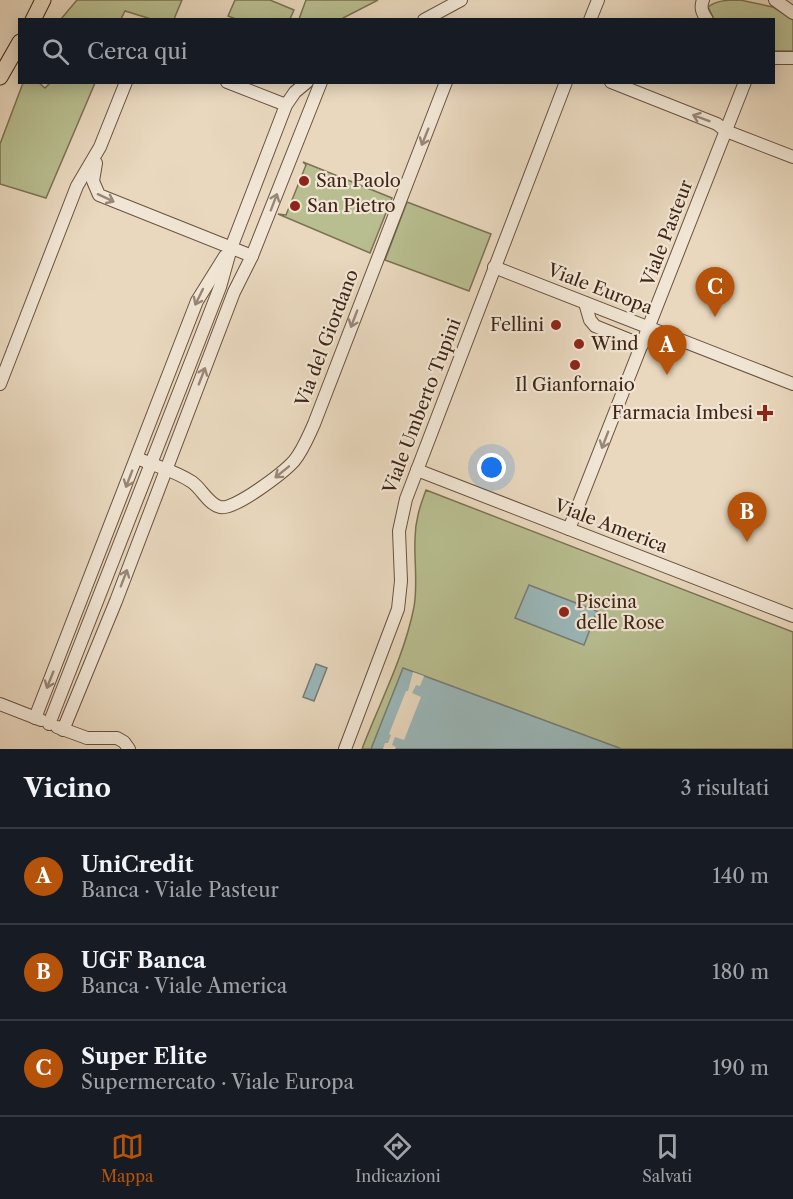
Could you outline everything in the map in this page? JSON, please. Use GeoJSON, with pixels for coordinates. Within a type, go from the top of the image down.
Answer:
{"type":"FeatureCollection","features":[{"type":"Feature","properties":{"kind":"main road"},"geometry":{"type":"LineString","coordinates":[[0,78],[18,46]]}},
{"type":"Feature","properties":{"kind":"street"},"geometry":{"type":"LineString","coordinates":[[438,16],[461,0]]}},
{"type":"Feature","properties":{"kind":"street"},"geometry":{"type":"LineString","coordinates":[[591,18],[598,0]]}},
{"type":"Feature","properties":{"kind":"street"},"geometry":{"type":"LineString","coordinates":[[703,0],[701,6],[706,18]]}},
{"type":"Feature","properties":{"kind":"street"},"geometry":{"type":"LineString","coordinates":[[776,0],[793,13]]}},
{"type":"Feature","properties":{"kind":"street"},"geometry":{"type":"LineString","coordinates":[[775,58],[793,58]]}},
{"type":"Feature","properties":{"kind":"street"},"geometry":{"type":"LineString","coordinates":[[0,384],[77,186],[100,147],[125,84]]}},
{"type":"Feature","properties":{"kind":"street"},"geometry":{"type":"LineString","coordinates":[[232,84],[286,105]]}},
{"type":"Feature","properties":{"kind":"street"},"geometry":{"type":"LineString","coordinates":[[49,724],[220,287],[231,248],[286,105],[305,84]]}},
{"type":"Feature","properties":{"kind":"street"},"geometry":{"type":"LineString","coordinates":[[63,730],[116,601],[234,292],[252,256],[320,84]]}},
{"type":"Feature","properties":{"kind":"street","name":"Via del Giordano"},"geometry":{"type":"LineString","coordinates":[[166,470],[192,482],[216,505],[227,507],[275,478],[297,457],[314,424],[445,84]]}},
{"type":"Feature","properties":{"kind":"street","name":"Viale Umberto Tupini"},"geometry":{"type":"LineString","coordinates":[[345,749],[398,609],[401,588],[399,535],[401,519],[417,470],[565,84]]}},
{"type":"Feature","properties":{"kind":"street"},"geometry":{"type":"LineString","coordinates":[[616,84],[793,157]]}},
{"type":"Feature","properties":{"kind":"street","name":"Viale Pasteur"},"geometry":{"type":"LineString","coordinates":[[569,529],[744,84]]}},
{"type":"Feature","properties":{"kind":"street"},"geometry":{"type":"LineString","coordinates":[[100,147],[93,181],[99,195],[252,256]]}},
{"type":"Feature","properties":{"kind":"street"},"geometry":{"type":"LineString","coordinates":[[35,718],[201,294],[231,248]]}},
{"type":"Feature","properties":{"kind":"street","name":"Viale Europa"},"geometry":{"type":"LineString","coordinates":[[494,267],[793,384]]}},
{"type":"Feature","properties":{"kind":"street"},"geometry":{"type":"LineString","coordinates":[[585,303],[590,320],[595,326],[642,345]]}},
{"type":"Feature","properties":{"kind":"street"},"geometry":{"type":"LineString","coordinates":[[184,336],[213,347]]}},
{"type":"Feature","properties":{"kind":"street"},"geometry":{"type":"LineString","coordinates":[[164,390],[193,401]]}},
{"type":"Feature","properties":{"kind":"street"},"geometry":{"type":"LineString","coordinates":[[137,458],[166,470]]}},
{"type":"Feature","properties":{"kind":"street","name":"Viale America"},"geometry":{"type":"LineString","coordinates":[[417,470],[793,616]]}},
{"type":"Feature","properties":{"kind":"street"},"geometry":{"type":"LineString","coordinates":[[113,519],[142,530]]}},
{"type":"Feature","properties":{"kind":"street"},"geometry":{"type":"LineString","coordinates":[[85,589],[116,601]]}},
{"type":"Feature","properties":{"kind":"street"},"geometry":{"type":"LineString","coordinates":[[58,660],[87,671]]}},
{"type":"Feature","properties":{"kind":"street"},"geometry":{"type":"LineString","coordinates":[[0,704],[63,730],[92,739],[117,738],[129,749]]}},
{"type":"Feature","properties":{"kind":"green space"},"geometry":{"type":"Polygon","coordinates":[[[77,0],[182,0],[174,18],[148,18],[125,11],[122,18],[62,18],[77,0]]]}},
{"type":"Feature","properties":{"kind":"green space"},"geometry":{"type":"Polygon","coordinates":[[[235,0],[270,0],[294,10],[290,18],[233,18],[228,16],[235,0]]]}},
{"type":"Feature","properties":{"kind":"green space"},"geometry":{"type":"Polygon","coordinates":[[[306,0],[378,0],[343,18],[299,18],[306,0]]]}},
{"type":"Feature","properties":{"kind":"green space"},"geometry":{"type":"Polygon","coordinates":[[[727,0],[740,0],[773,7],[793,19],[793,51],[775,51],[775,18],[714,18],[708,7],[727,0]]]}},
{"type":"Feature","properties":{"kind":"green space"},"geometry":{"type":"Polygon","coordinates":[[[23,84],[40,84],[45,88],[49,84],[95,84],[46,198],[0,184],[0,144],[23,84]]]}},
{"type":"Feature","properties":{"kind":"green space"},"geometry":{"type":"Polygon","coordinates":[[[303,162],[392,198],[370,253],[278,214],[286,215],[306,165],[303,162]]]}},
{"type":"Feature","properties":{"kind":"green space"},"geometry":{"type":"Polygon","coordinates":[[[407,202],[491,234],[469,291],[385,260],[407,202]]]}},
{"type":"Feature","properties":{"kind":"green space"},"geometry":{"type":"Polygon","coordinates":[[[426,490],[793,632],[793,749],[362,749],[398,662],[410,626],[416,590],[416,526],[426,490]]]}},
{"type":"Feature","properties":{"kind":"water"},"geometry":{"type":"Polygon","coordinates":[[[529,585],[597,611],[584,645],[515,618],[529,585]]]}},
{"type":"Feature","properties":{"kind":"water"},"geometry":{"type":"Polygon","coordinates":[[[316,664],[327,668],[314,701],[303,697],[316,664]]]}},
{"type":"Feature","properties":{"kind":"water"},"geometry":{"type":"Polygon","coordinates":[[[403,668],[622,749],[371,749],[403,668]]]}},
{"type":"Feature","properties":{"kind":"pier"},"geometry":{"type":"Polygon","coordinates":[[[413,672],[424,676],[420,686],[416,685],[412,693],[421,697],[404,740],[395,737],[392,745],[396,747],[395,749],[383,749],[385,743],[388,743],[391,735],[389,734],[406,691],[408,691],[413,672]]]}},
{"type":"Feature","properties":{"kind":"place","name":"San Paolo"},"geometry":{"type":"Point","coordinates":[304,181]}},
{"type":"Feature","properties":{"kind":"place","name":"San Pietro"},"geometry":{"type":"Point","coordinates":[295,206]}},
{"type":"Feature","properties":{"kind":"place","name":"Super Elite"},"geometry":{"type":"Point","coordinates":[715,317]}},
{"type":"Feature","properties":{"kind":"place","name":"Fellini"},"geometry":{"type":"Point","coordinates":[556,325]}},
{"type":"Feature","properties":{"kind":"place","name":"Wind"},"geometry":{"type":"Point","coordinates":[579,344]}},
{"type":"Feature","properties":{"kind":"place","name":"Il Gianfornaio"},"geometry":{"type":"Point","coordinates":[575,365]}},
{"type":"Feature","properties":{"kind":"place","name":"UniCredit"},"geometry":{"type":"Point","coordinates":[667,375]}},
{"type":"Feature","properties":{"kind":"place","name":"Farmacia Imbesi"},"geometry":{"type":"Point","coordinates":[765,413]}},
{"type":"Feature","properties":{"kind":"place","name":"UGF Banca"},"geometry":{"type":"Point","coordinates":[747,542]}},
{"type":"Feature","properties":{"kind":"place","name":"Piscina delle Rose"},"geometry":{"type":"Point","coordinates":[564,612]}}]}
